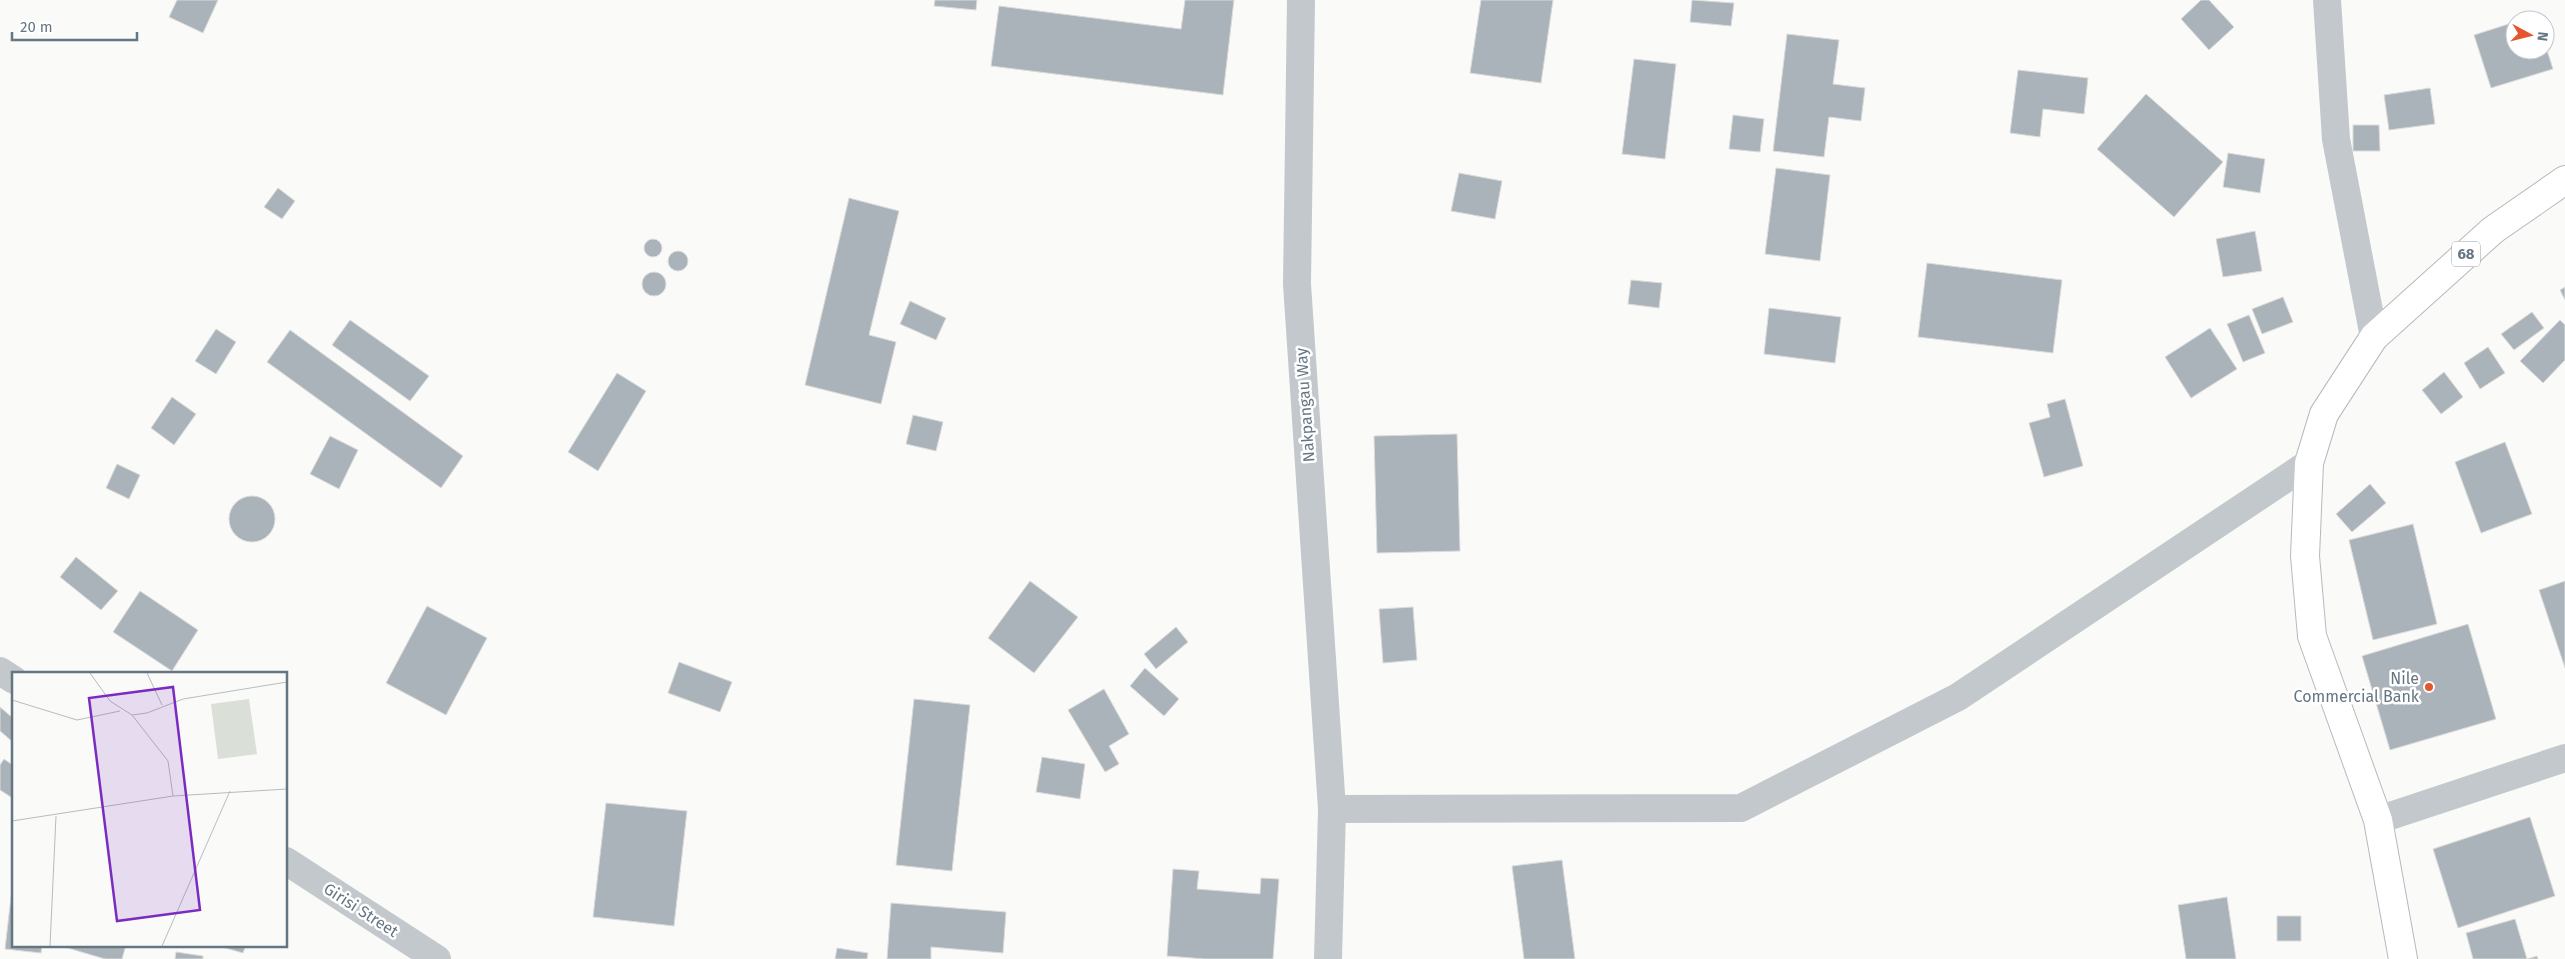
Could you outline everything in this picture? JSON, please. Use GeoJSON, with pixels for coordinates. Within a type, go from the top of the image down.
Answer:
{"type":"FeatureCollection","features":[{"type":"Feature","properties":{"kind":"main road","name":"68"},"geometry":{"type":"LineString","coordinates":[[2374,337],[2493,230],[2565,180]]}},
{"type":"Feature","properties":{"kind":"main road"},"geometry":{"type":"LineString","coordinates":[[2374,337],[2324,414],[2309,463],[2305,556],[2312,636],[2378,820],[2403,959]]}},
{"type":"Feature","properties":{"kind":"street","name":"Nakpangau Way"},"geometry":{"type":"LineString","coordinates":[[1301,0],[1297,284],[1332,809],[1328,959]]}},
{"type":"Feature","properties":{"kind":"street"},"geometry":{"type":"LineString","coordinates":[[2327,0],[2336,140],[2374,337]]}},
{"type":"Feature","properties":{"kind":"street"},"geometry":{"type":"LineString","coordinates":[[1332,809],[1741,808],[1958,697],[2309,463]]}},
{"type":"Feature","properties":{"kind":"street"},"geometry":{"type":"LineString","coordinates":[[0,671],[12,679]]}},
{"type":"Feature","properties":{"kind":"street"},"geometry":{"type":"LineString","coordinates":[[2378,820],[2565,758]]}},
{"type":"Feature","properties":{"kind":"street","name":"Girisi Street"},"geometry":{"type":"LineString","coordinates":[[288,862],[437,959]]}},
{"type":"Feature","properties":{"kind":"building"},"geometry":{"type":"Polygon","coordinates":[[[177,0],[218,0],[203,33],[169,17],[177,0]]]}},
{"type":"Feature","properties":{"kind":"building"},"geometry":{"type":"Polygon","coordinates":[[[935,0],[977,0],[976,10],[934,6],[935,0]]]}},
{"type":"Feature","properties":{"kind":"building"},"geometry":{"type":"Polygon","coordinates":[[[1185,0],[1234,0],[1223,95],[991,66],[999,6],[1181,29],[1185,0]]]}},
{"type":"Feature","properties":{"kind":"building"},"geometry":{"type":"Polygon","coordinates":[[[1481,0],[1553,0],[1541,83],[1470,73],[1481,0]]]}},
{"type":"Feature","properties":{"kind":"building"},"geometry":{"type":"Polygon","coordinates":[[[1692,0],[1734,3],[1731,26],[1690,22],[1692,0]]]}},
{"type":"Feature","properties":{"kind":"building"},"geometry":{"type":"Polygon","coordinates":[[[2201,0],[2209,0],[2234,27],[2209,50],[2181,19],[2201,0]]]}},
{"type":"Feature","properties":{"kind":"building"},"geometry":{"type":"Polygon","coordinates":[[[2505,25],[2505,60],[2550,60],[2553,69],[2491,88],[2474,35],[2505,25]]]}},
{"type":"Feature","properties":{"kind":"building"},"geometry":{"type":"Polygon","coordinates":[[[1787,34],[1839,40],[1833,84],[1865,88],[1861,121],[1829,117],[1824,157],[1773,151],[1787,34]]]}},
{"type":"Feature","properties":{"kind":"building"},"geometry":{"type":"Polygon","coordinates":[[[1634,59],[1676,64],[1665,159],[1622,154],[1634,59]]]}},
{"type":"Feature","properties":{"kind":"building"},"geometry":{"type":"Polygon","coordinates":[[[2018,70],[2088,78],[2084,114],[2043,109],[2040,137],[2010,133],[2018,70]]]}},
{"type":"Feature","properties":{"kind":"building"},"geometry":{"type":"Polygon","coordinates":[[[2430,88],[2435,124],[2389,130],[2384,95],[2430,88]]]}},
{"type":"Feature","properties":{"kind":"building"},"geometry":{"type":"Polygon","coordinates":[[[2146,94],[2223,162],[2174,217],[2097,149],[2146,94]]]}},
{"type":"Feature","properties":{"kind":"building"},"geometry":{"type":"Polygon","coordinates":[[[1733,115],[1764,119],[1760,152],[1729,149],[1733,115]]]}},
{"type":"Feature","properties":{"kind":"building"},"geometry":{"type":"Polygon","coordinates":[[[2353,125],[2379,125],[2380,151],[2353,151],[2353,125]]]}},
{"type":"Feature","properties":{"kind":"building"},"geometry":{"type":"Polygon","coordinates":[[[2228,153],[2265,159],[2260,193],[2223,187],[2228,153]]]}},
{"type":"Feature","properties":{"kind":"building"},"geometry":{"type":"Polygon","coordinates":[[[1776,168],[1830,175],[1820,261],[1765,254],[1776,168]]]}},
{"type":"Feature","properties":{"kind":"building"},"geometry":{"type":"Polygon","coordinates":[[[1459,173],[1502,181],[1495,219],[1451,211],[1459,173]]]}},
{"type":"Feature","properties":{"kind":"building"},"geometry":{"type":"Polygon","coordinates":[[[278,188],[295,201],[282,219],[264,207],[278,188]]]}},
{"type":"Feature","properties":{"kind":"building"},"geometry":{"type":"Polygon","coordinates":[[[849,198],[899,211],[869,335],[896,342],[881,404],[805,385],[849,198]]]}},
{"type":"Feature","properties":{"kind":"building"},"geometry":{"type":"Polygon","coordinates":[[[2255,231],[2262,271],[2223,277],[2216,239],[2255,231]]]}},
{"type":"Feature","properties":{"kind":"building"},"geometry":{"type":"Polygon","coordinates":[[[653,239],[659,242],[662,248],[659,254],[653,257],[647,254],[644,248],[647,242],[653,239]]]}},
{"type":"Feature","properties":{"kind":"building"},"geometry":{"type":"Polygon","coordinates":[[[678,251],[685,254],[688,261],[685,268],[678,271],[671,268],[668,261],[671,254],[678,251]]]}},
{"type":"Feature","properties":{"kind":"building"},"geometry":{"type":"Polygon","coordinates":[[[1927,263],[2062,280],[2053,353],[1918,337],[1927,263]]]}},
{"type":"Feature","properties":{"kind":"building"},"geometry":{"type":"Polygon","coordinates":[[[649,272],[659,272],[666,279],[666,289],[659,296],[649,296],[642,289],[642,279],[649,272]]]}},
{"type":"Feature","properties":{"kind":"building"},"geometry":{"type":"Polygon","coordinates":[[[1631,280],[1662,283],[1659,308],[1628,304],[1631,280]]]}},
{"type":"Feature","properties":{"kind":"building"},"geometry":{"type":"Polygon","coordinates":[[[2565,287],[2565,300],[2560,290],[2565,287]]]}},
{"type":"Feature","properties":{"kind":"building"},"geometry":{"type":"Polygon","coordinates":[[[2283,297],[2293,322],[2262,334],[2252,309],[2283,297]]]}},
{"type":"Feature","properties":{"kind":"building"},"geometry":{"type":"Polygon","coordinates":[[[910,301],[946,318],[936,340],[900,324],[910,301]]]}},
{"type":"Feature","properties":{"kind":"building"},"geometry":{"type":"Polygon","coordinates":[[[1769,308],[1841,317],[1835,363],[1764,354],[1769,308]]]}},
{"type":"Feature","properties":{"kind":"building"},"geometry":{"type":"Polygon","coordinates":[[[2532,312],[2544,328],[2514,350],[2501,334],[2532,312]]]}},
{"type":"Feature","properties":{"kind":"building"},"geometry":{"type":"Polygon","coordinates":[[[2249,315],[2265,353],[2243,362],[2227,324],[2249,315]]]}},
{"type":"Feature","properties":{"kind":"building"},"geometry":{"type":"Polygon","coordinates":[[[350,320],[429,376],[410,401],[332,345],[350,320]]]}},
{"type":"Feature","properties":{"kind":"building"},"geometry":{"type":"Polygon","coordinates":[[[2560,320],[2565,325],[2565,360],[2543,383],[2520,361],[2560,320]]]}},
{"type":"Feature","properties":{"kind":"building"},"geometry":{"type":"Polygon","coordinates":[[[2210,328],[2237,369],[2191,398],[2165,357],[2210,328]]]}},
{"type":"Feature","properties":{"kind":"building"},"geometry":{"type":"Polygon","coordinates":[[[216,329],[236,342],[216,374],[195,361],[216,329]]]}},
{"type":"Feature","properties":{"kind":"building"},"geometry":{"type":"Polygon","coordinates":[[[290,330],[463,456],[441,488],[267,362],[290,330]]]}},
{"type":"Feature","properties":{"kind":"building"},"geometry":{"type":"Polygon","coordinates":[[[2488,347],[2505,373],[2480,389],[2464,363],[2488,347]]]}},
{"type":"Feature","properties":{"kind":"building"},"geometry":{"type":"Polygon","coordinates":[[[2444,372],[2463,397],[2441,414],[2422,390],[2444,372]]]}},
{"type":"Feature","properties":{"kind":"building"},"geometry":{"type":"Polygon","coordinates":[[[617,373],[646,391],[598,471],[568,452],[617,373]]]}},
{"type":"Feature","properties":{"kind":"building"},"geometry":{"type":"Polygon","coordinates":[[[172,397],[196,414],[174,445],[151,428],[172,397]]]}},
{"type":"Feature","properties":{"kind":"building"},"geometry":{"type":"Polygon","coordinates":[[[2065,399],[2083,466],[2044,477],[2029,423],[2050,417],[2047,404],[2065,399]]]}},
{"type":"Feature","properties":{"kind":"building"},"geometry":{"type":"Polygon","coordinates":[[[913,415],[943,422],[936,451],[906,444],[913,415]]]}},
{"type":"Feature","properties":{"kind":"building"},"geometry":{"type":"Polygon","coordinates":[[[1457,434],[1460,551],[1377,553],[1374,436],[1457,434]]]}},
{"type":"Feature","properties":{"kind":"building"},"geometry":{"type":"Polygon","coordinates":[[[330,436],[358,450],[339,489],[310,474],[330,436]]]}},
{"type":"Feature","properties":{"kind":"building"},"geometry":{"type":"Polygon","coordinates":[[[2505,442],[2532,514],[2481,533],[2455,462],[2505,442]]]}},
{"type":"Feature","properties":{"kind":"building"},"geometry":{"type":"Polygon","coordinates":[[[117,464],[140,475],[129,499],[106,488],[117,464]]]}},
{"type":"Feature","properties":{"kind":"building"},"geometry":{"type":"Polygon","coordinates":[[[2370,484],[2386,503],[2352,532],[2336,514],[2370,484]]]}},
{"type":"Feature","properties":{"kind":"building"},"geometry":{"type":"Polygon","coordinates":[[[247,496],[257,496],[269,502],[274,510],[274,528],[269,536],[261,541],[247,542],[239,539],[232,532],[229,524],[229,514],[232,506],[239,499],[247,496]]]}},
{"type":"Feature","properties":{"kind":"building"},"geometry":{"type":"Polygon","coordinates":[[[2413,524],[2437,624],[2373,640],[2349,540],[2413,524]]]}},
{"type":"Feature","properties":{"kind":"building"},"geometry":{"type":"Polygon","coordinates":[[[76,557],[118,591],[101,610],[60,577],[76,557]]]}},
{"type":"Feature","properties":{"kind":"building"},"geometry":{"type":"Polygon","coordinates":[[[1030,581],[1078,617],[1034,673],[988,638],[1030,581]]]}},
{"type":"Feature","properties":{"kind":"building"},"geometry":{"type":"Polygon","coordinates":[[[2565,581],[2565,668],[2539,590],[2565,581]]]}},
{"type":"Feature","properties":{"kind":"building"},"geometry":{"type":"Polygon","coordinates":[[[140,591],[198,630],[172,671],[113,632],[140,591]]]}},
{"type":"Feature","properties":{"kind":"building"},"geometry":{"type":"Polygon","coordinates":[[[427,606],[487,638],[446,715],[386,683],[427,606]]]}},
{"type":"Feature","properties":{"kind":"building"},"geometry":{"type":"Polygon","coordinates":[[[1413,607],[1417,660],[1383,663],[1379,609],[1413,607]]]}},
{"type":"Feature","properties":{"kind":"building","name":"Nile Commercial Bank"},"geometry":{"type":"Polygon","coordinates":[[[2468,624],[2496,719],[2390,750],[2362,656],[2468,624]]]}},
{"type":"Feature","properties":{"kind":"building"},"geometry":{"type":"Polygon","coordinates":[[[1176,627],[1188,642],[1156,669],[1144,654],[1176,627]]]}},
{"type":"Feature","properties":{"kind":"building"},"geometry":{"type":"Polygon","coordinates":[[[679,662],[732,682],[720,712],[668,693],[679,662]]]}},
{"type":"Feature","properties":{"kind":"building"},"geometry":{"type":"Polygon","coordinates":[[[1145,668],[1179,699],[1164,716],[1130,686],[1145,668]]]}},
{"type":"Feature","properties":{"kind":"building"},"geometry":{"type":"Polygon","coordinates":[[[1104,689],[1129,734],[1109,746],[1119,764],[1105,772],[1068,710],[1104,689]]]}},
{"type":"Feature","properties":{"kind":"building"},"geometry":{"type":"Polygon","coordinates":[[[914,699],[970,705],[952,871],[896,865],[914,699]]]}},
{"type":"Feature","properties":{"kind":"building"},"geometry":{"type":"Polygon","coordinates":[[[0,707],[12,717],[12,741],[0,731],[0,707]]]}},
{"type":"Feature","properties":{"kind":"building"},"geometry":{"type":"Polygon","coordinates":[[[1042,757],[1085,764],[1080,799],[1036,792],[1042,757]]]}},
{"type":"Feature","properties":{"kind":"building"},"geometry":{"type":"Polygon","coordinates":[[[4,759],[12,765],[12,798],[0,790],[0,765],[4,759]]]}},
{"type":"Feature","properties":{"kind":"building"},"geometry":{"type":"Polygon","coordinates":[[[606,803],[687,811],[674,926],[593,917],[606,803]]]}},
{"type":"Feature","properties":{"kind":"building"},"geometry":{"type":"Polygon","coordinates":[[[2530,817],[2555,896],[2458,928],[2433,849],[2530,817]]]}},
{"type":"Feature","properties":{"kind":"building"},"geometry":{"type":"Polygon","coordinates":[[[1562,860],[1575,959],[1524,959],[1512,866],[1562,860]]]}},
{"type":"Feature","properties":{"kind":"building"},"geometry":{"type":"Polygon","coordinates":[[[1173,869],[1199,871],[1197,889],[1260,894],[1261,878],[1279,879],[1273,959],[1205,959],[1167,956],[1173,869]]]}},
{"type":"Feature","properties":{"kind":"building"},"geometry":{"type":"Polygon","coordinates":[[[12,897],[12,946],[42,946],[41,953],[5,949],[12,897]]]}},
{"type":"Feature","properties":{"kind":"building"},"geometry":{"type":"Polygon","coordinates":[[[2227,897],[2236,959],[2186,959],[2178,905],[2227,897]]]}},
{"type":"Feature","properties":{"kind":"building"},"geometry":{"type":"Polygon","coordinates":[[[891,903],[1006,912],[1003,953],[931,947],[931,959],[887,959],[891,903]]]}},
{"type":"Feature","properties":{"kind":"building"},"geometry":{"type":"Polygon","coordinates":[[[2277,916],[2301,916],[2301,941],[2277,941],[2277,916]]]}},
{"type":"Feature","properties":{"kind":"building"},"geometry":{"type":"Polygon","coordinates":[[[2515,919],[2527,959],[2473,959],[2466,933],[2515,919]]]}},
{"type":"Feature","properties":{"kind":"building"},"geometry":{"type":"Polygon","coordinates":[[[61,946],[126,946],[122,959],[105,959],[61,946]]]}},
{"type":"Feature","properties":{"kind":"building"},"geometry":{"type":"Polygon","coordinates":[[[218,946],[246,946],[243,953],[218,946]]]}},
{"type":"Feature","properties":{"kind":"building"},"geometry":{"type":"Polygon","coordinates":[[[837,948],[868,953],[867,959],[835,959],[837,948]]]}},
{"type":"Feature","properties":{"kind":"building"},"geometry":{"type":"Polygon","coordinates":[[[176,952],[203,956],[203,959],[175,959],[176,952]]]}},
{"type":"Feature","properties":{"kind":"building"},"geometry":{"type":"Polygon","coordinates":[[[2537,956],[2538,959],[2527,959],[2537,956]]]}},
{"type":"Feature","properties":{"kind":"place","name":"Nile Commercial Bank"},"geometry":{"type":"Point","coordinates":[2429,687]}}]}
